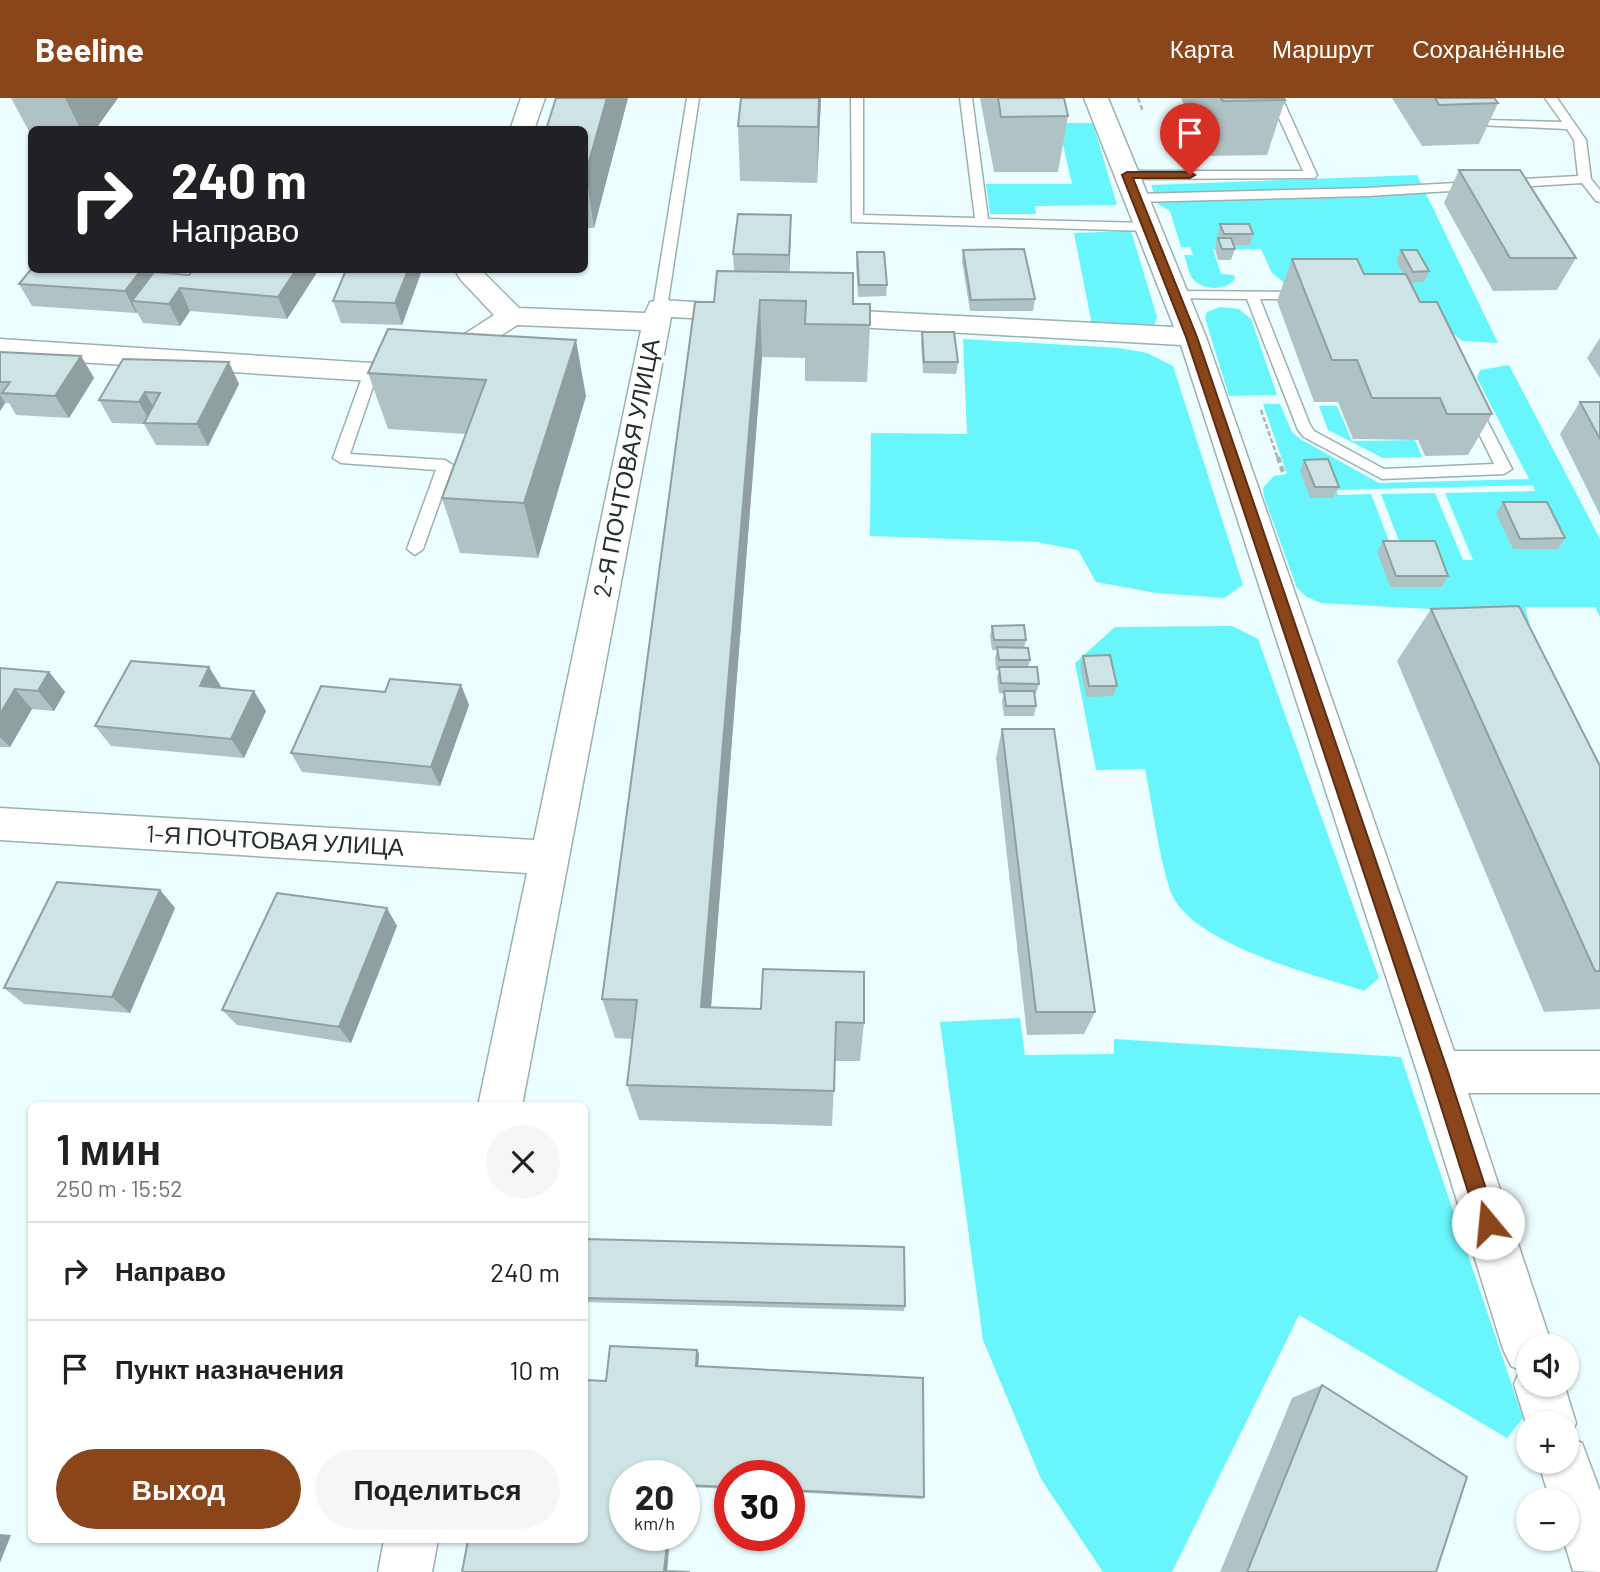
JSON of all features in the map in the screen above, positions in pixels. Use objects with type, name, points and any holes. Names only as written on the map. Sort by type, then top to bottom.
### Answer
[{"type":"street","points":[[523,126],[533,98]]},
{"type":"street","points":[[1096,98],[1192,337],[1439,1072],[1523,1334]]},
{"type":"street","points":[[0,348],[371,372],[455,353],[511,316],[470,273]]},
{"type":"street","points":[[658,315],[783,315],[1192,337]]},
{"type":"street","name":"2-Я ПОЧТОВАЯ УЛИЦА","points":[[500,1102],[658,315],[511,316]]},
{"type":"street","name":"1-Я ПОЧТОВАЯ УЛИЦА","points":[[0,824],[550,858]]},
{"type":"street","points":[[1439,1072],[1600,1072]]},
{"type":"street","points":[[1568,1474],[1600,1571]]},
{"type":"street","points":[[405,1572],[410,1543]]},
{"type":"lane","points":[[658,315],[693,98]]},
{"type":"lane","points":[[857,98],[857,219],[1147,227]]},
{"type":"lane","points":[[966,98],[982,223]]},
{"type":"lane","points":[[1131,186],[1311,175],[1276,98]]},
{"type":"lane","points":[[1466,98],[1481,123],[1571,126]]},
{"type":"lane","points":[[1551,98],[1580,140],[1585,179],[1600,198]]},
{"type":"lane","points":[[1131,186],[1367,192],[1585,179]]},
{"type":"lane","points":[[1175,295],[1318,295]]},
{"type":"lane","points":[[1252,295],[1303,428],[1309,434],[1382,474],[1503,469],[1463,388]]},
{"type":"lane","points":[[371,372],[341,458],[445,465],[415,549]]},
{"type":"shaded area","points":[[1058,123],[1093,123],[1117,205],[1035,206],[1036,214],[990,214],[986,184],[1072,184]]},
{"type":"shaded area","points":[[1417,175],[1498,343],[1462,341],[1447,328],[1286,284],[1272,273],[1261,249],[1213,249],[1221,274],[1234,275],[1235,279],[1226,286],[1214,288],[1202,285],[1192,278],[1184,255],[1193,255],[1190,247],[1181,247],[1170,211],[1158,204],[1151,185]]},
{"type":"shaded area","points":[[1131,231],[1157,317],[1154,325],[1141,328],[1092,325],[1074,233]]},
{"type":"shaded area","points":[[1220,307],[1239,309],[1251,319],[1277,395],[1229,396],[1205,318],[1207,312]]},
{"type":"shaded area","points":[[963,339],[1119,348],[1147,353],[1173,366],[1243,585],[1224,598],[1156,593],[1096,582],[1078,550],[1037,542],[870,536],[871,433],[967,434]]},
{"type":"shaded area","points":[[1509,365],[1600,539],[1600,617],[1595,607],[1525,607],[1531,630],[1435,626],[1430,609],[1321,603],[1307,597],[1297,588],[1264,497],[1263,488],[1274,476],[1287,474],[1263,404],[1280,404],[1292,432],[1300,439],[1379,483],[1529,479],[1477,378],[1480,370]],"holes":[[[1533,485],[1535,491],[1445,493],[1473,560],[1463,560],[1435,493],[1381,494],[1402,549],[1392,549],[1371,494],[1338,495],[1336,490]]]},
{"type":"shaded area","points":[[1319,406],[1337,406],[1352,441],[1415,440],[1422,457],[1383,458],[1328,430]]},
{"type":"shaded area","points":[[1232,626],[1258,639],[1379,978],[1364,991],[1285,966],[1226,941],[1201,926],[1181,909],[1170,890],[1145,769],[1096,770],[1075,663],[1115,627]]},
{"type":"shaded area","points":[[1020,1018],[1025,1055],[1114,1054],[1114,1039],[1401,1057],[1521,1411],[1516,1411],[1516,1427],[1507,1438],[1299,1315],[1172,1572],[1103,1572],[1041,1479],[983,1340],[940,1022]]},
{"type":"building","points":[[556,98],[607,98],[588,165],[588,126],[547,126]]},
{"type":"building","points":[[741,98],[819,98],[818,127],[738,126]]},
{"type":"building","points":[[998,98],[1064,98],[1068,116],[1001,117]]},
{"type":"building","points":[[1221,98],[1284,98],[1285,100],[1223,101]]},
{"type":"building","points":[[1435,98],[1494,98],[1498,103],[1439,105]]},
{"type":"building","points":[[1459,170],[1520,170],[1576,258],[1510,258]]},
{"type":"building","points":[[738,214],[791,215],[789,255],[733,254]]},
{"type":"building","points":[[1220,224],[1249,224],[1253,234],[1224,234]]},
{"type":"building","points":[[1218,238],[1231,238],[1235,249],[1222,249]]},
{"type":"building","points":[[1024,249],[1035,299],[971,300],[963,250]]},
{"type":"building","points":[[1401,250],[1417,250],[1429,271],[1413,272]]},
{"type":"building","points":[[857,252],[884,252],[887,285],[859,285]]},
{"type":"building","points":[[1292,259],[1357,259],[1364,274],[1406,274],[1420,302],[1437,302],[1492,414],[1447,414],[1440,398],[1372,398],[1357,360],[1332,360]]},
{"type":"building","points":[[717,271],[853,273],[853,304],[870,304],[870,325],[805,324],[806,301],[760,300],[701,1007],[761,1009],[763,969],[864,972],[864,1023],[836,1022],[834,1091],[627,1085],[637,1000],[602,999],[695,302],[714,302]]},
{"type":"building","points":[[28,273],[139,273],[125,291],[19,284]]},
{"type":"building","points":[[153,273],[294,273],[278,297],[180,288],[169,304],[132,301]]},
{"type":"building","points":[[345,273],[407,273],[395,303],[333,301]]},
{"type":"building","points":[[388,329],[576,340],[524,503],[442,498],[486,380],[368,373]]},
{"type":"building","points":[[922,332],[954,332],[958,362],[924,362]]},
{"type":"building","points":[[0,352],[81,356],[55,396],[2,393],[10,382],[0,382]]},
{"type":"building","points":[[123,359],[229,362],[197,424],[144,423],[160,393],[145,392],[139,402],[99,400]]},
{"type":"building","points":[[1580,402],[1600,402],[1600,439]]},
{"type":"building","points":[[1328,459],[1339,487],[1315,487],[1304,460]]},
{"type":"building","points":[[1503,502],[1547,502],[1565,538],[1520,539]]},
{"type":"building","points":[[1383,541],[1435,541],[1448,576],[1396,576]]},
{"type":"building","points":[[1519,606],[1600,766],[1600,971],[1595,971],[1431,609]]},
{"type":"building","points":[[1024,625],[1026,640],[994,640],[992,626]]},
{"type":"building","points":[[997,647],[1028,648],[1030,660],[999,660]]},
{"type":"building","points":[[1110,655],[1117,686],[1089,686],[1083,656]]},
{"type":"building","points":[[131,661],[209,667],[200,686],[254,691],[231,739],[95,726]]},
{"type":"building","points":[[999,667],[1037,667],[1039,684],[1001,683]]},
{"type":"building","points":[[0,668],[49,672],[38,691],[15,689],[0,714]]},
{"type":"building","points":[[390,679],[461,685],[431,767],[291,753],[321,686],[385,692]]},
{"type":"building","points":[[1004,691],[1034,691],[1036,706],[1006,706]]},
{"type":"building","points":[[1002,729],[1054,729],[1095,1012],[1036,1012]]},
{"type":"building","points":[[57,882],[160,890],[112,997],[4,988]]},
{"type":"building","points":[[277,893],[387,908],[339,1027],[222,1010]]},
{"type":"building","points":[[588,1239],[904,1247],[905,1306],[588,1298]]},
{"type":"building","points":[[610,1346],[697,1350],[696,1366],[923,1378],[924,1497],[805,1491],[805,1460],[714,1460],[714,1486],[700,1486],[700,1460],[609,1460],[609,1551],[666,1551],[664,1571],[690,1572],[462,1572],[467,1543],[588,1543],[588,1380],[606,1381]]},
{"type":"building","points":[[1322,1385],[1467,1477],[1436,1572],[1247,1572]]},
{"type":"route","points":[[1190,175],[1127,175],[1192,337],[1488,1223]]}]
